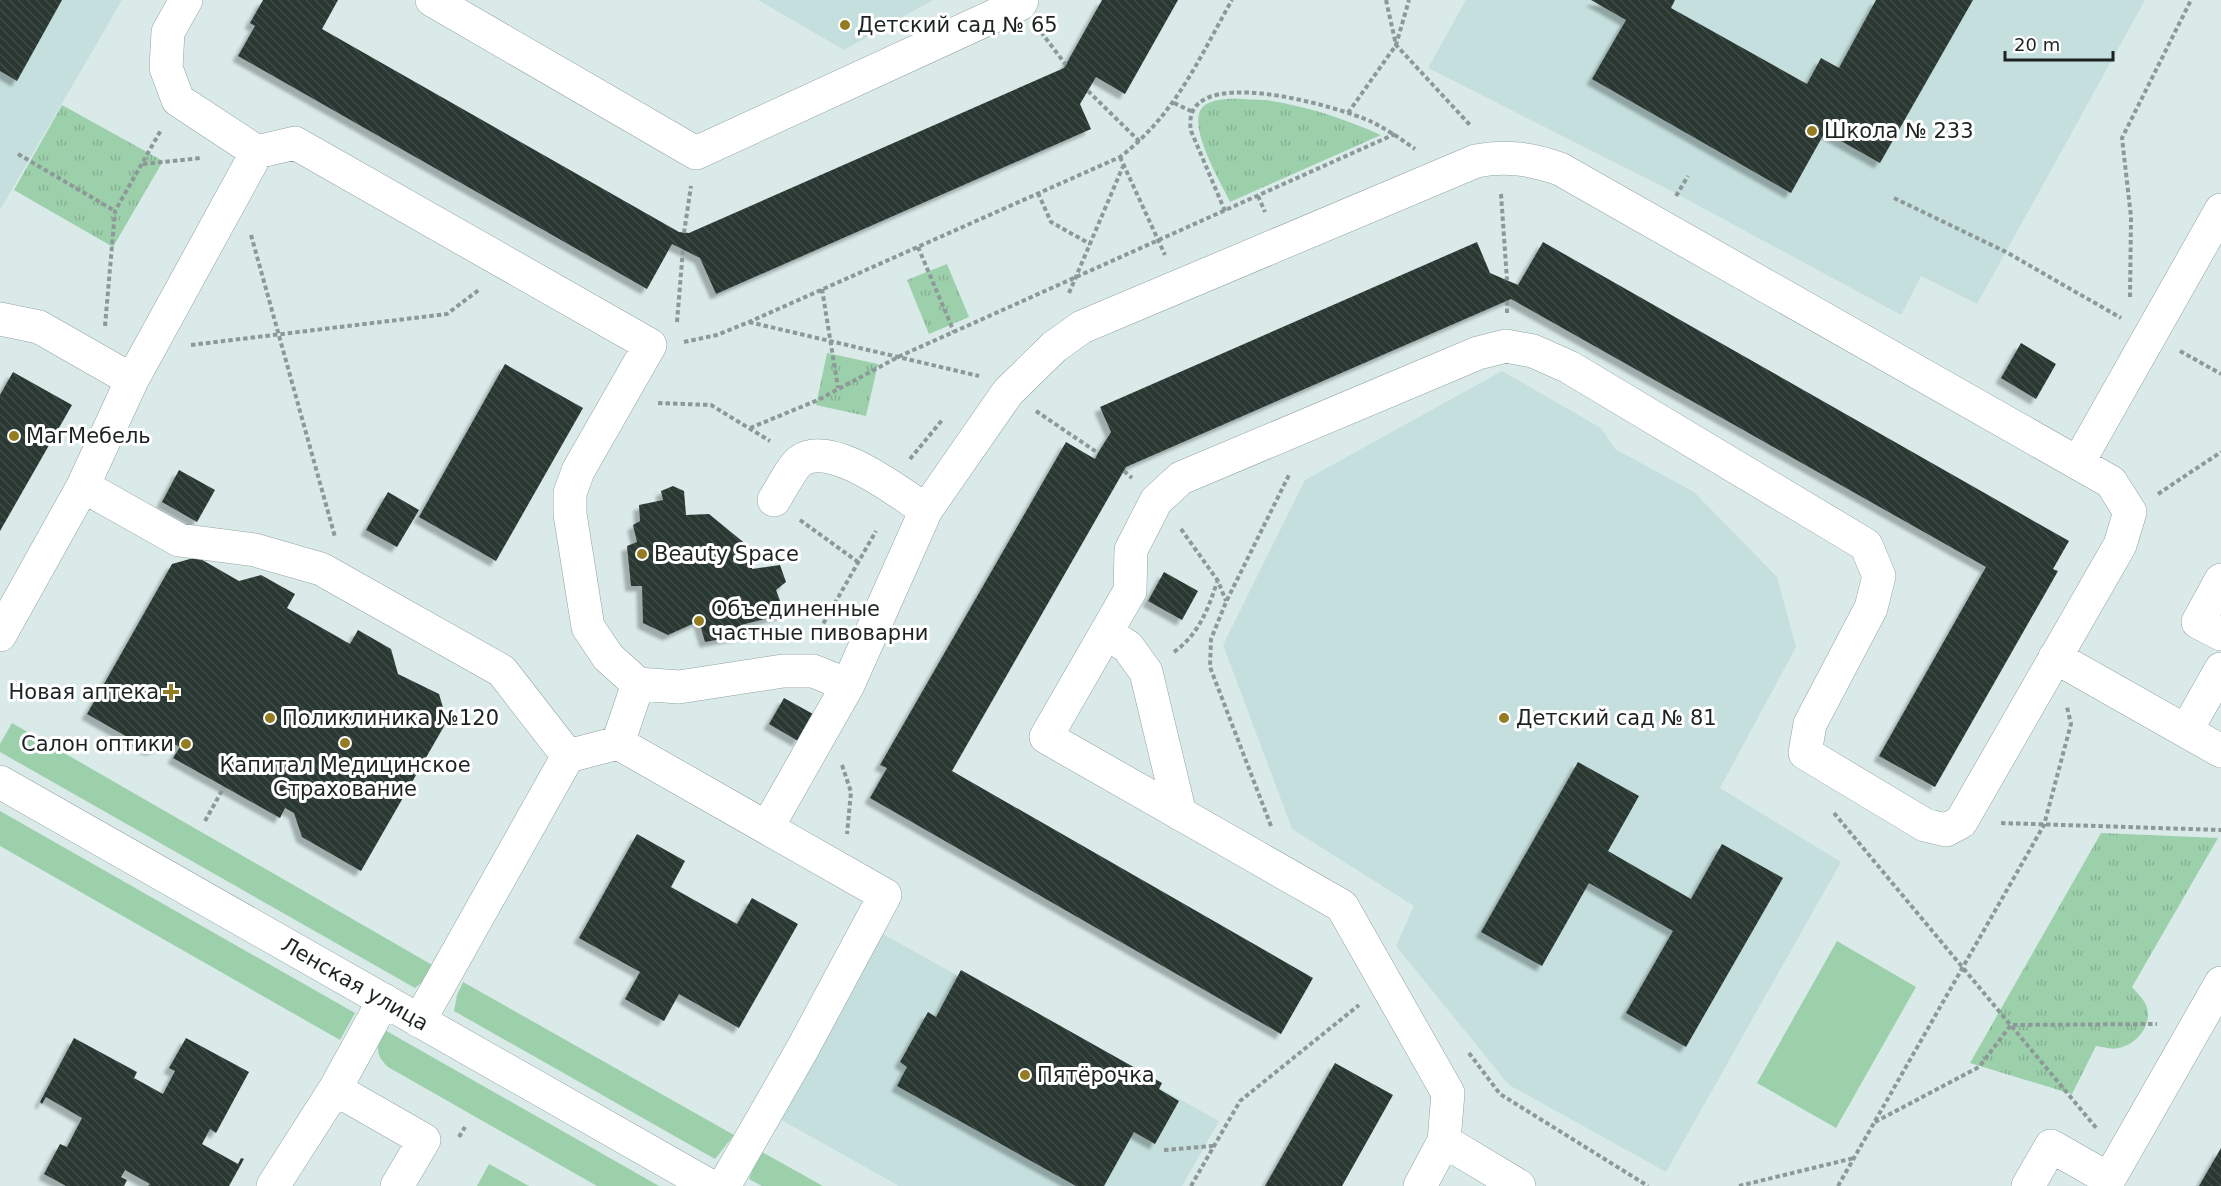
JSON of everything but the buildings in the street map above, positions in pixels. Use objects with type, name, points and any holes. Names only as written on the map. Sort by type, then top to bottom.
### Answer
[{"type":"street","points":[[186,0],[168,32],[166,68],[178,100],[257,152],[295,143],[507,264],[662,344],[625,390],[579,471],[570,493],[570,514],[588,627],[608,657],[638,684],[679,687],[783,671],[813,671],[848,685]]},
{"type":"street","points":[[432,0],[696,153],[1021,2]]},
{"type":"street","points":[[0,635],[83,486],[138,368],[257,152]]},
{"type":"street","points":[[768,826],[848,685],[926,510],[1008,392],[1054,347],[1082,327],[1476,160],[1499,157],[1531,159],[1560,169],[2111,482],[2130,512],[2120,545],[1961,822],[1946,830],[1925,825],[1805,753],[1810,724],[1871,608],[1879,576],[1866,545],[1569,367],[1533,351],[1506,346],[1478,353],[1181,478],[1156,501],[1131,550],[1130,591],[1046,737],[1342,906],[1448,1094],[1444,1142],[1420,1186]]},
{"type":"street","points":[[2078,463],[2141,329],[2221,210]]},
{"type":"street","points":[[0,319],[39,327],[102,363],[138,368]]},
{"type":"street","points":[[774,500],[800,461],[823,455],[850,462],[926,510]]},
{"type":"street","points":[[83,486],[179,540],[255,550],[321,569],[502,671],[568,756]]},
{"type":"street","points":[[2221,580],[2198,622],[2221,634]]},
{"type":"street","points":[[1107,633],[1128,647],[1146,672],[1180,814]]},
{"type":"street","points":[[2055,657],[2221,751]]},
{"type":"street","points":[[2186,731],[2221,669]]},
{"type":"street","points":[[618,743],[638,684]]},
{"type":"street","points":[[420,1021],[568,756],[618,743],[768,826],[885,895],[803,1048],[724,1186]]},
{"type":"street","name":"Ленская улица","points":[[0,782],[710,1186]]},
{"type":"street","points":[[2028,1186],[2051,1146],[2111,1174],[2221,983]]},
{"type":"street","points":[[273,1186],[335,1089],[384,1000]]},
{"type":"street","points":[[335,1089],[424,1140],[397,1186]]},
{"type":"street","points":[[1444,1142],[1519,1186]]},
{"type":"path","points":[[682,249],[662,344],[717,335],[749,322],[1120,157],[1140,142],[1174,103],[1232,0]]},
{"type":"path","points":[[1386,0],[1396,45],[1499,157],[1507,280]]},
{"type":"path","points":[[1348,113],[1396,45],[1409,0]]},
{"type":"path","points":[[2141,329],[2122,138],[2191,0]]},
{"type":"path","points":[[1021,2],[1066,65]]},
{"type":"path","points":[[1088,91],[1140,142]]},
{"type":"path","points":[[1225,211],[1191,131],[1191,111],[1206,98],[1228,94],[1265,94],[1299,99],[1348,113],[1395,134],[1421,154],[1439,176]]},
{"type":"path","points":[[102,363],[115,211],[178,100]]},
{"type":"path","points":[[1174,103],[1191,111]]},
{"type":"path","points":[[750,428],[838,388],[900,356],[1395,134]]},
{"type":"path","points":[[684,233],[696,153]]},
{"type":"path","points":[[18,154],[115,211]]},
{"type":"path","points":[[1120,157],[1180,286]]},
{"type":"path","points":[[1068,296],[1124,164]]},
{"type":"path","points":[[235,192],[252,236],[277,334],[336,542]]},
{"type":"path","points":[[1038,193],[1051,222],[1090,244]]},
{"type":"path","points":[[1894,198],[2006,252],[2221,374]]},
{"type":"path","points":[[918,247],[954,332]]},
{"type":"path","points":[[138,368],[184,346],[447,314],[464,303],[507,264]]},
{"type":"path","points":[[822,289],[838,388]]},
{"type":"path","points":[[749,322],[978,375],[1008,392],[1098,453]]},
{"type":"path","points":[[625,390],[647,402],[711,405],[800,461]]},
{"type":"path","points":[[2130,512],[2221,452]]},
{"type":"path","points":[[1272,827],[1210,666],[1211,639],[1226,602],[1288,474],[1299,468]]},
{"type":"path","points":[[774,500],[858,562]]},
{"type":"path","points":[[1156,501],[1176,522],[1218,581],[1226,602]]},
{"type":"path","points":[[1146,672],[1187,643],[1207,613],[1218,581]]},
{"type":"path","points":[[1838,1186],[2044,825],[2071,724],[2055,657]]},
{"type":"path","points":[[827,721],[851,792],[844,871]]},
{"type":"path","points":[[205,821],[224,787]]},
{"type":"path","points":[[1831,809],[2011,1025],[2111,1174]]},
{"type":"path","points":[[1961,822],[2221,831]]},
{"type":"path","points":[[1191,1186],[1240,1101],[1386,983]]},
{"type":"path","points":[[2011,1025],[2198,1024]]},
{"type":"path","points":[[1874,1122],[1979,1067],[2011,1025]]},
{"type":"path","points":[[1465,1048],[1500,1094],[1648,1186]]},
{"type":"path","points":[[1164,1149],[1214,1146]]},
{"type":"path","points":[[1739,1186],[1854,1158]]},
{"type":"shaded area","points":[[0,0],[122,0],[0,210]]},
{"type":"shaded area","name":"Детский сад № 65","points":[[758,0],[933,0],[844,50]]},
{"type":"shaded area","name":"Школа № 233","points":[[1466,0],[2145,0],[1977,304],[1921,276],[1901,315],[1677,194],[1428,68]]},
{"type":"shaded area","name":"Детский сад № 81","points":[[1502,371],[1601,428],[1615,449],[1694,492],[1777,577],[1796,647],[1720,788],[1841,862],[1666,1172],[1509,1085],[1396,946],[1414,906],[1292,829],[1223,645],[1305,480]]},
{"type":"shaded area","points":[[863,923],[1219,1121],[1182,1186],[899,1186],[760,1108]]},
{"type":"green space","points":[[1218,100],[1265,100],[1324,113],[1381,135],[1230,202],[1206,152],[1198,124],[1199,113],[1205,105]]},
{"type":"green space","points":[[62,105],[163,161],[113,247],[14,190]]},
{"type":"green space","points":[[947,264],[969,317],[929,334],[907,280]]},
{"type":"green space","points":[[827,353],[878,364],[866,416],[816,405]]},
{"type":"green space","points":[[12,723],[434,966],[426,979],[415,988],[0,752],[0,744]]},
{"type":"green space","points":[[0,811],[355,1013],[340,1040],[0,846]]},
{"type":"green space","points":[[2101,833],[2218,838],[2132,987],[2146,1005],[2148,1019],[2146,1026],[2138,1038],[2126,1046],[2110,1049],[2096,1046],[2072,1094],[1970,1063]]},
{"type":"green space","points":[[1837,941],[1916,987],[1836,1128],[1757,1083]]},
{"type":"green space","points":[[463,982],[734,1135],[715,1159],[454,1011],[457,995]]},
{"type":"green space","points":[[383,1029],[659,1186],[597,1186],[388,1067],[380,1058],[378,1050]]},
{"type":"green space","points":[[760,1151],[823,1186],[762,1186],[749,1179]]},
{"type":"green space","points":[[489,1164],[529,1186],[477,1186]]},
{"type":"place","name":"Детский сад № 65","points":[[845,25]]},
{"type":"place","name":"Школа № 233","points":[[1812,131]]},
{"type":"place","name":"МагМебель","points":[[14,436]]},
{"type":"place","name":"Beauty Space","points":[[642,554]]},
{"type":"place","name":"Объединенные частные пивоварни","points":[[699,621]]},
{"type":"place","name":"Новая аптека","points":[[171,692]]},
{"type":"place","name":"Поликлиника №120","points":[[270,718]]},
{"type":"place","name":"Детский сад № 81","points":[[1504,718]]},
{"type":"place","name":"Капитал Медицинское Страхование","points":[[345,743]]},
{"type":"place","name":"Салон оптики","points":[[186,744]]},
{"type":"place","name":"Пятёрочка","points":[[1025,1075]]}]
